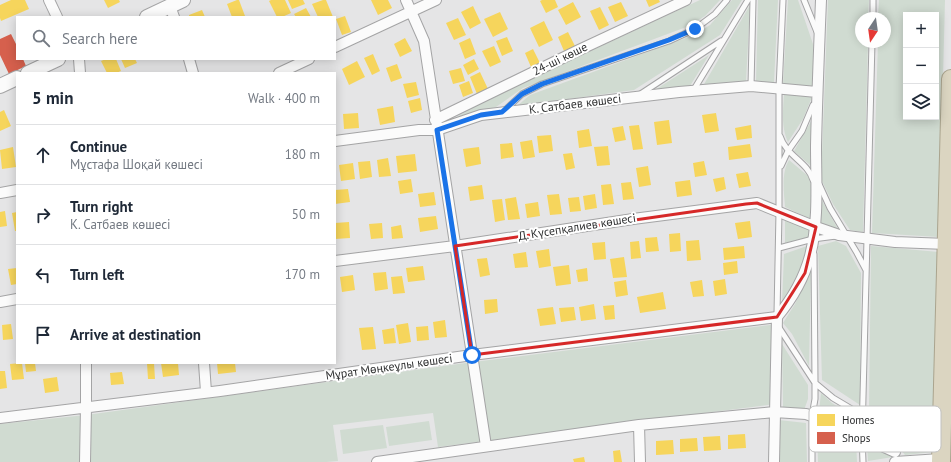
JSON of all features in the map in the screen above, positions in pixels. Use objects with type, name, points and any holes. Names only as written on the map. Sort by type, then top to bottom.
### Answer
[{"type":"highway","points":[[941,460],[948,354],[946,244],[951,79]]},
{"type":"street","points":[[49,0],[57,16]]},
{"type":"street","points":[[406,0],[424,41],[486,446]]},
{"type":"street","points":[[336,47],[436,0]]},
{"type":"street","name":"24-ші көше","points":[[436,125],[580,50],[686,0]]},
{"type":"street","points":[[774,462],[777,321],[805,273],[816,227],[817,92],[821,0]]},
{"type":"street","points":[[150,16],[176,8]]},
{"type":"street","points":[[30,72],[56,60]]},
{"type":"street","points":[[79,60],[80,72]]},
{"type":"street","points":[[189,60],[193,72]]},
{"type":"street","points":[[281,72],[307,60]]},
{"type":"street","points":[[0,86],[16,78]]},
{"type":"street","name":"К. Сатбаев көшесі","points":[[336,141],[419,130],[481,115],[502,112],[693,91],[751,86],[817,92]]},
{"type":"street","points":[[0,193],[16,190]]},
{"type":"street","name":"Д. Күсепқалиев көшесі","points":[[336,261],[455,246],[633,219],[757,203],[816,227],[843,236],[895,242],[946,244]]},
{"type":"street","points":[[0,302],[16,299]]},
{"type":"street","name":"Мұрат Мөңкеұлы көшесі","points":[[0,418],[206,392],[472,355],[777,321]]},
{"type":"street","points":[[85,462],[86,364]]},
{"type":"street","points":[[204,364],[206,392]]},
{"type":"street","points":[[377,462],[639,426],[774,412],[809,415]]},
{"type":"street","points":[[639,426],[640,462]]},
{"type":"street","points":[[888,452],[898,458],[941,460]]},
{"type":"lane","points":[[502,112],[522,94],[542,84],[669,40],[695,29],[715,14],[727,0]]},
{"type":"lane","points":[[693,91],[748,0]]},
{"type":"lane","points":[[751,86],[754,0]]},
{"type":"lane","points":[[783,0],[779,89],[777,321],[815,383],[832,398],[846,406]]},
{"type":"lane","points":[[804,0],[819,37]]},
{"type":"lane","points":[[873,0],[873,12]]},
{"type":"lane","points":[[636,97],[724,39]]},
{"type":"lane","points":[[863,406],[872,48]]},
{"type":"lane","points":[[779,172],[782,161],[802,131],[812,110],[817,92]]},
{"type":"lane","points":[[779,132],[782,142],[788,151],[809,170],[813,177],[816,189]]},
{"type":"lane","points":[[816,172],[820,188],[843,236],[857,253],[866,271]]},
{"type":"lane","points":[[778,248],[813,239],[843,236]]},
{"type":"lane","points":[[813,239],[815,383],[814,406]]},
{"type":"lane","points":[[863,452],[863,462]]},
{"type":"highlighted area","points":[[757,203],[816,227],[805,273],[777,317],[472,355],[455,246]]},
{"type":"shaded area","points":[[700,0],[720,0],[705,16],[689,26],[523,88],[496,107],[449,121],[494,96]]},
{"type":"shaded area","points":[[732,0],[742,0],[720,35],[634,90],[517,106],[530,95],[694,35],[710,25]]},
{"type":"shaded area","points":[[758,0],[778,0],[774,83],[756,81]]},
{"type":"shaded area","points":[[788,0],[798,0],[813,44],[814,86],[783,84]]},
{"type":"shaded area","points":[[828,0],[869,0],[868,12],[855,12],[855,48],[868,48],[863,232],[850,230],[833,204],[821,179]]},
{"type":"shaded area","points":[[879,0],[945,0],[939,237],[872,233],[878,48],[891,48],[891,12],[878,12]]},
{"type":"shaded area","points":[[750,5],[746,82],[703,86]]},
{"type":"shaded area","points":[[709,55],[690,86],[655,90]]},
{"type":"shaded area","points":[[784,94],[812,97],[803,119],[788,142],[783,125]]},
{"type":"shaded area","points":[[813,118],[811,166],[794,151]]},
{"type":"shaded area","points":[[789,160],[808,176],[811,185],[811,219],[785,207],[784,177],[786,165]]},
{"type":"shaded area","points":[[820,197],[839,231],[820,223]]},
{"type":"shaded area","points":[[785,219],[810,229],[809,237],[785,243]]},
{"type":"shaded area","points":[[836,241],[846,246],[861,273],[860,405],[822,380],[818,246]]},
{"type":"shaded area","points":[[807,246],[799,274],[782,304],[784,254]]},
{"type":"shaded area","points":[[871,246],[939,252],[934,406],[869,406]]},
{"type":"shaded area","points":[[811,269],[809,366],[792,334],[783,323],[795,304]]},
{"type":"shaded area","points":[[777,324],[775,404],[438,447],[433,413],[333,425],[338,461],[326,462],[0,462],[0,424],[86,415],[473,362]]},
{"type":"shaded area","points":[[782,344],[808,385],[808,399],[804,410],[783,407]]},
{"type":"shaded area","points":[[821,393],[837,406],[820,406]]},
{"type":"shaded area","points":[[779,420],[806,423],[807,462],[779,462]]},
{"type":"shaded area","points":[[429,421],[432,440],[389,446],[386,427]]},
{"type":"shaded area","points":[[383,425],[387,448],[343,454],[340,430]]},
{"type":"shaded area","points":[[818,452],[857,452],[857,462],[818,462]]},
{"type":"shaded area","points":[[867,452],[882,452],[893,457],[868,461]]},
{"type":"shaded area","points":[[903,452],[933,452],[905,455]]},
{"type":"building: Homes","points":[[11,0],[25,0],[29,9],[1,21],[0,5]]},
{"type":"building: Homes","points":[[104,0],[119,0],[120,2],[108,8]]},
{"type":"building: Homes","points":[[239,0],[245,16],[232,16],[227,4]]},
{"type":"building: Homes","points":[[285,0],[291,13],[284,16],[276,16],[269,1]]},
{"type":"building: Homes","points":[[288,0],[303,0],[305,4],[292,9]]},
{"type":"building: Homes","points":[[326,0],[333,16],[318,16],[312,4]]},
{"type":"building: Homes","points":[[371,0],[388,0],[392,8],[378,15]]},
{"type":"building: Homes","points":[[555,0],[558,7],[546,13],[540,1]]},
{"type":"building: Homes","points":[[646,0],[659,0],[660,2],[649,7]]},
{"type":"building: Homes","points":[[573,2],[581,17],[566,25],[558,10]]},
{"type":"building: Homes","points":[[621,2],[628,16],[615,22],[608,7]]},
{"type":"building: Homes","points":[[473,6],[481,23],[470,29],[461,12]]},
{"type":"building: Homes","points":[[600,7],[609,25],[599,30],[590,11]]},
{"type":"building: Homes","points":[[306,8],[310,16],[295,16],[294,14]]},
{"type":"building: Homes","points":[[202,10],[205,16],[189,16]]},
{"type":"building: Homes","points":[[500,12],[508,29],[493,37],[484,19]]},
{"type":"building: Homes","points":[[345,16],[351,32],[342,35],[336,19]]},
{"type":"building: Homes","points":[[458,18],[466,35],[454,40],[446,23]]},
{"type":"building: Homes","points":[[544,21],[553,40],[539,47],[530,28]]},
{"type":"building: Homes","points":[[568,32],[575,46],[564,51],[558,37]]},
{"type":"building: Homes","points":[[507,37],[513,51],[502,56],[496,41]]},
{"type":"building: Homes","points":[[405,38],[412,51],[400,57],[394,44]]},
{"type":"building: Homes","points":[[470,38],[476,54],[465,59],[459,43]]},
{"type":"building: Homes","points":[[494,46],[501,62],[490,67],[482,51]]},
{"type":"building: Homes","points":[[533,49],[540,63],[531,67],[525,53]]},
{"type":"building: Homes","points":[[373,54],[380,71],[372,75],[364,58]]},
{"type":"building: Homes","points":[[474,59],[479,69],[468,75],[463,65]]},
{"type":"building: Homes","points":[[116,60],[121,71],[106,72],[101,61]]},
{"type":"building: Homes","points":[[121,60],[136,60],[137,63],[125,68]]},
{"type":"building: Homes","points":[[357,61],[365,77],[349,85],[342,69]]},
{"type":"building: Homes","points":[[397,64],[402,78],[391,82],[386,68]]},
{"type":"building: Homes","points":[[461,68],[465,81],[453,84],[449,71]]},
{"type":"building: Homes","points":[[480,72],[488,89],[477,94],[470,77]]},
{"type":"building: Homes","points":[[469,81],[473,93],[463,97],[459,85]]},
{"type":"building: Homes","points":[[416,82],[419,95],[407,98],[403,84]]},
{"type":"building: Homes","points":[[420,98],[422,110],[411,113],[408,101]]},
{"type":"building: Homes","points":[[393,106],[395,122],[380,125],[377,109]]},
{"type":"building: Homes","points":[[4,110],[11,126],[0,131],[0,112]]},
{"type":"building: Homes","points":[[358,113],[359,128],[344,129],[343,114]]},
{"type":"building: Homes","points":[[716,113],[719,131],[705,133],[702,115]]},
{"type":"building: Homes","points":[[669,120],[672,143],[657,145],[654,122]]},
{"type":"building: Homes","points":[[639,125],[643,149],[633,150],[629,126]]},
{"type":"building: Homes","points":[[751,125],[752,138],[737,140],[735,128]]},
{"type":"building: Homes","points":[[623,126],[626,140],[615,142],[612,128]]},
{"type":"building: Homes","points":[[589,129],[592,146],[579,148],[577,131]]},
{"type":"building: Homes","points":[[551,135],[553,151],[539,153],[537,136]]},
{"type":"building: Homes","points":[[532,140],[535,157],[523,159],[520,142]]},
{"type":"building: Homes","points":[[512,143],[514,157],[501,159],[500,144]]},
{"type":"building: Homes","points":[[750,144],[752,157],[729,160],[728,147]]},
{"type":"building: Homes","points":[[608,146],[610,165],[597,166],[594,147]]},
{"type":"building: Homes","points":[[13,147],[16,167],[2,169],[0,150]]},
{"type":"building: Homes","points":[[479,147],[481,164],[466,167],[463,149]]},
{"type":"building: Homes","points":[[572,153],[575,168],[566,170],[563,154]]},
{"type":"building: Homes","points":[[415,154],[417,171],[398,173],[396,156]]},
{"type":"building: Homes","points":[[388,158],[391,176],[379,177],[377,160]]},
{"type":"building: Homes","points":[[370,161],[372,177],[360,179],[358,162]]},
{"type":"building: Homes","points":[[704,161],[707,175],[695,177],[693,163]]},
{"type":"building: Homes","points":[[353,163],[355,179],[341,181],[339,165]]},
{"type":"building: Homes","points":[[648,166],[651,185],[639,187],[636,168]]},
{"type":"building: Homes","points":[[748,172],[751,186],[739,188],[736,174]]},
{"type":"building: Homes","points":[[724,177],[726,189],[716,192],[713,179]]},
{"type":"building: Homes","points":[[411,179],[413,192],[400,194],[398,181]]},
{"type":"building: Homes","points":[[690,180],[692,195],[677,197],[675,182]]},
{"type":"building: Homes","points":[[631,182],[634,199],[623,200],[621,183]]},
{"type":"building: Homes","points":[[611,184],[614,204],[603,205],[601,185]]},
{"type":"building: Homes","points":[[482,185],[484,199],[470,201],[468,187]]},
{"type":"building: Homes","points":[[348,189],[350,202],[336,204],[336,190]]},
{"type":"building: Homes","points":[[434,192],[436,205],[420,207],[418,194]]},
{"type":"building: Homes","points":[[559,194],[562,214],[550,215],[547,195]]},
{"type":"building: Homes","points":[[595,194],[597,208],[585,210],[583,196]]},
{"type":"building: Homes","points":[[516,197],[520,219],[508,220],[505,199]]},
{"type":"building: Homes","points":[[579,197],[581,211],[570,212],[568,198]]},
{"type":"building: Homes","points":[[502,199],[505,220],[495,222],[492,200]]},
{"type":"building: Homes","points":[[538,202],[540,216],[527,218],[525,204]]},
{"type":"building: Homes","points":[[5,211],[7,226],[0,227],[0,212]]},
{"type":"building: Homes","points":[[16,212],[16,231],[15,231],[12,213]]},
{"type":"building: Homes","points":[[436,216],[438,229],[420,232],[418,218]]},
{"type":"building: Homes","points":[[750,221],[752,237],[738,239],[735,223]]},
{"type":"building: Homes","points":[[349,222],[350,238],[336,239],[336,223]]},
{"type":"building: Homes","points":[[382,223],[383,238],[371,239],[369,224]]},
{"type":"building: Homes","points":[[401,225],[403,238],[392,239],[391,227]]},
{"type":"building: Homes","points":[[680,233],[681,251],[670,252],[669,234]]},
{"type":"building: Homes","points":[[657,237],[659,251],[646,252],[645,238]]},
{"type":"building: Homes","points":[[699,240],[701,260],[687,261],[686,241]]},
{"type":"building: Homes","points":[[639,241],[641,258],[631,259],[630,242]]},
{"type":"building: Homes","points":[[605,242],[606,259],[594,260],[592,243]]},
{"type":"building: Homes","points":[[744,246],[745,258],[724,260],[723,248]]},
{"type":"building: Homes","points":[[549,249],[551,266],[539,268],[536,251]]},
{"type":"building: Homes","points":[[526,252],[528,267],[515,268],[513,254]]},
{"type":"building: Homes","points":[[624,257],[627,277],[613,278],[610,259]]},
{"type":"building: Homes","points":[[487,258],[490,275],[480,277],[477,259]]},
{"type":"building: Homes","points":[[737,261],[738,273],[724,275],[723,263]]},
{"type":"building: Homes","points":[[569,265],[571,284],[556,286],[553,267]]},
{"type":"building: Homes","points":[[423,266],[425,280],[408,282],[406,268]]},
{"type":"building: Homes","points":[[16,268],[16,284],[11,285],[8,269]]},
{"type":"building: Homes","points":[[587,268],[588,281],[578,282],[576,270]]},
{"type":"building: Homes","points":[[386,272],[388,289],[375,291],[373,273]]},
{"type":"building: Homes","points":[[353,275],[355,290],[342,292],[340,277]]},
{"type":"building: Homes","points":[[402,276],[405,293],[393,294],[391,277]]},
{"type":"building: Homes","points":[[725,279],[727,294],[715,296],[713,281]]},
{"type":"building: Homes","points":[[626,280],[628,295],[616,297],[614,282]]},
{"type":"building: Homes","points":[[702,280],[704,296],[693,297],[690,282]]},
{"type":"building: Homes","points":[[663,292],[666,309],[640,313],[637,297]]},
{"type":"building: Homes","points":[[497,299],[498,312],[485,314],[484,300]]},
{"type":"building: Homes","points":[[594,304],[596,319],[581,321],[579,307]]},
{"type":"building: Homes","points":[[614,305],[615,319],[605,320],[603,306]]},
{"type":"building: Homes","points":[[553,307],[556,324],[540,326],[537,309]]},
{"type":"building: Homes","points":[[574,307],[576,320],[561,322],[559,308]]},
{"type":"building: Homes","points":[[445,320],[447,337],[435,338],[433,322]]},
{"type":"building: Homes","points":[[408,323],[411,342],[399,344],[396,325]]},
{"type":"building: Homes","points":[[11,324],[13,339],[3,340],[2,325]]},
{"type":"building: Homes","points":[[428,326],[429,340],[417,341],[416,327]]},
{"type":"building: Homes","points":[[373,327],[376,349],[362,350],[359,328]]},
{"type":"building: Homes","points":[[394,328],[396,343],[384,344],[382,330]]},
{"type":"building: Homes","points":[[10,364],[22,364],[24,379],[12,380]]},
{"type":"building: Homes","points":[[25,364],[35,364],[36,371],[26,372]]},
{"type":"building: Homes","points":[[147,364],[154,364],[155,379],[148,379]]},
{"type":"building: Homes","points":[[161,364],[178,364],[179,375],[163,377]]},
{"type":"building: Homes","points":[[217,364],[235,364],[236,372],[218,374]]},
{"type":"building: Homes","points":[[0,371],[5,371],[7,388],[0,389]]},
{"type":"building: Homes","points":[[122,372],[124,384],[111,385],[110,373]]},
{"type":"building: Homes","points":[[57,377],[59,391],[45,393],[43,379]]},
{"type":"building: Homes","points":[[745,434],[746,448],[728,449],[728,435]]},
{"type":"building: Homes","points":[[720,436],[721,450],[704,451],[703,437]]},
{"type":"building: Homes","points":[[697,438],[698,451],[680,452],[680,439]]},
{"type":"building: Homes","points":[[673,440],[674,454],[656,455],[656,441]]},
{"type":"building: Homes","points":[[620,450],[622,462],[614,462],[613,451]]},
{"type":"building: Homes","points":[[584,457],[585,462],[574,462],[573,459]]},
{"type":"building: Shops","points":[[11,34],[16,44],[16,60],[23,60],[26,66],[9,74],[0,55],[0,39]]},
{"type":"route","points":[[472,355],[437,130],[481,115],[502,112],[522,94],[542,84],[669,40],[695,29]]}]
